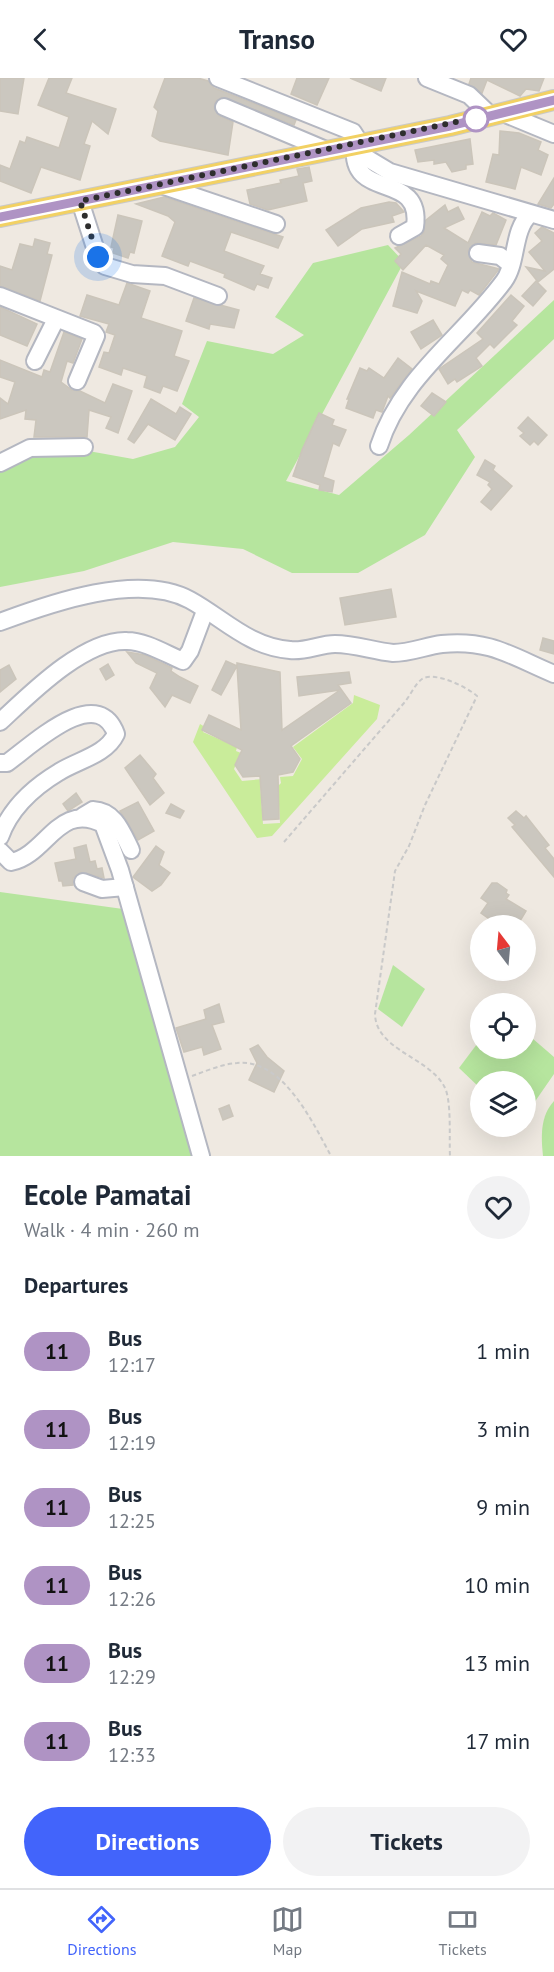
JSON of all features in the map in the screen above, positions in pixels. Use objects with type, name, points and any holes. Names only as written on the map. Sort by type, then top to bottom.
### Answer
[{"type":"main road","points":[[0,216],[326,150],[357,146],[554,100]]},
{"type":"street","points":[[218,78],[353,132],[357,146],[375,166],[554,220]]},
{"type":"street","points":[[427,78],[469,95],[496,114],[554,134]]},
{"type":"street","points":[[224,107],[326,150]]},
{"type":"street","points":[[357,146],[354,159],[360,172],[413,201],[417,212],[415,227],[399,236]]},
{"type":"street","points":[[157,184],[276,224]]},
{"type":"street","points":[[80,201],[98,257],[105,266],[132,274],[165,276],[218,296]]},
{"type":"street","points":[[379,446],[384,430],[413,381],[489,302],[506,278],[521,222],[530,214]]},
{"type":"street","points":[[478,253],[500,256],[510,264]]},
{"type":"street","points":[[0,296],[37,309],[56,319],[92,332],[96,336],[77,381]]},
{"type":"street","points":[[34,361],[56,319]]},
{"type":"street","points":[[0,463],[30,448],[84,447]]},
{"type":"street","points":[[0,622],[72,597],[118,591],[168,592],[191,601],[234,631],[263,645],[292,651],[331,644],[350,644],[394,653],[443,644],[502,649],[554,674]]},
{"type":"street","points":[[0,722],[49,679],[80,656],[104,645],[125,640],[183,661],[190,651],[205,610]]},
{"type":"street","points":[[0,763],[7,763],[56,726],[76,716],[106,717],[112,723],[116,734],[113,741],[101,751],[59,772],[36,788],[16,809],[0,837]]},
{"type":"street","points":[[0,851],[11,862],[23,860],[56,829],[93,810],[107,813],[112,817],[131,850]]},
{"type":"street","points":[[78,818],[91,818],[103,824],[110,838],[201,1156]]},
{"type":"street","points":[[83,882],[102,889],[125,887]]},
{"type":"path","points":[[284,842],[404,703],[420,681],[430,677],[454,682],[468,688],[477,696],[425,805],[409,846],[395,871],[375,1014],[380,1035],[405,1052],[444,1085],[448,1099],[450,1156]]},
{"type":"path","points":[[180,1081],[237,1062],[259,1067],[285,1083],[315,1125],[331,1156]]},
{"type":"green space","points":[[388,245],[404,262],[286,481],[339,495],[409,435],[554,300],[554,339],[457,430],[475,457],[425,535],[358,573],[292,573],[243,549],[173,542],[84,571],[0,587],[0,457],[55,445],[133,459],[175,447],[199,417],[182,404],[207,341],[273,354],[304,335],[275,317],[313,263]]},
{"type":"green space","points":[[354,695],[380,705],[377,719],[272,836],[257,838],[193,742],[200,724],[205,727],[203,732],[237,747],[236,751],[241,753],[234,769],[242,781],[263,779],[264,782],[260,783],[263,824],[280,823],[278,786],[281,783],[280,777],[293,776],[302,759],[293,747],[353,703]]},
{"type":"green space","points":[[0,892],[123,909],[192,1156],[0,1156]]},
{"type":"green space","points":[[393,965],[425,989],[402,1027],[378,1009]]},
{"type":"green space","points":[[536,1041],[554,1057],[554,1074],[536,1100],[536,1071],[470,1071],[470,1078],[459,1068],[470,1053],[470,1059],[536,1059]]},
{"type":"green space","points":[[554,1101],[554,1156],[543,1156],[544,1120]]},
{"type":"building","points":[[0,78],[24,78],[18,114],[0,111]]},
{"type":"building","points":[[49,78],[72,78],[66,93],[116,109],[108,134],[92,121],[84,144],[90,146],[80,180],[41,167],[31,193],[0,181],[0,165],[10,169],[20,141],[25,143],[27,137],[59,148],[69,117],[38,105]]},
{"type":"building","points":[[165,78],[198,78],[208,81],[214,88],[296,120],[294,125],[222,97],[215,102],[214,108],[219,116],[233,122],[228,155],[160,141],[152,136],[158,111],[154,107]]},
{"type":"building","points":[[297,78],[329,78],[317,105],[291,94]]},
{"type":"building","points":[[350,78],[386,78],[381,91]]},
{"type":"building","points":[[471,78],[544,78],[539,91],[526,89],[520,96],[487,80],[482,93],[469,84]]},
{"type":"building","points":[[500,131],[519,133],[541,142],[538,150],[548,155],[541,175],[521,167],[515,189],[486,182],[493,154],[499,155]]},
{"type":"building","points":[[470,139],[473,164],[466,165],[466,169],[452,172],[446,162],[434,164],[434,160],[418,162],[415,150]]},
{"type":"building","points":[[309,167],[312,181],[303,183],[307,201],[268,210],[250,204],[247,190],[281,183],[280,180],[299,176],[297,169]]},
{"type":"building","points":[[554,178],[554,204],[551,208],[538,204]]},
{"type":"building","points":[[164,197],[283,237],[278,248],[231,232],[224,251],[264,266],[260,274],[272,278],[268,288],[257,284],[254,290],[224,277],[225,274],[190,261],[188,266],[162,256],[175,222],[168,216],[136,204]]},
{"type":"building","points":[[389,202],[396,203],[404,212],[392,216],[394,222],[362,229],[338,246],[326,230],[361,208]]},
{"type":"building","points":[[445,205],[448,212],[458,207],[464,219],[444,228],[468,243],[482,212],[490,216],[493,213],[506,220],[496,245],[475,243],[468,251],[472,262],[499,269],[479,295],[470,290],[468,293],[462,290],[455,306],[416,291],[422,301],[417,313],[393,306],[402,272],[430,284],[431,281],[439,284],[448,265],[441,259],[444,255],[426,245],[403,270],[395,261],[401,254],[395,248],[421,236],[424,232],[425,221]]},
{"type":"building","points":[[118,215],[142,221],[134,253],[130,252],[128,258],[113,253],[114,248],[111,247]]},
{"type":"building","points":[[542,227],[554,233],[554,269],[538,282],[526,267],[545,271],[529,252],[542,241],[535,233]]},
{"type":"building","points":[[35,239],[50,243],[47,254],[52,255],[40,301],[0,286],[0,266],[12,270],[20,244],[33,247]]},
{"type":"building","points":[[536,281],[546,291],[533,306],[522,296]]},
{"type":"building","points":[[127,283],[150,291],[141,318],[182,331],[174,356],[189,361],[177,391],[163,386],[160,393],[144,387],[147,376],[123,368],[121,375],[99,367],[104,352],[109,353],[115,335],[106,332],[109,324],[80,316],[87,295],[119,305]]},
{"type":"building","points":[[511,295],[524,306],[512,321],[517,325],[494,348],[490,344],[476,358],[482,366],[457,382],[455,379],[448,384],[439,369],[483,339],[477,333]]},
{"type":"building","points":[[194,298],[239,310],[234,328],[210,324],[209,329],[186,321]]},
{"type":"building","points":[[0,307],[37,324],[27,346],[0,335]]},
{"type":"building","points":[[433,320],[442,335],[421,349],[411,332]]},
{"type":"building","points":[[64,332],[82,339],[73,363],[67,361],[61,382],[72,390],[80,391],[105,403],[113,384],[132,391],[118,433],[106,428],[111,417],[89,410],[87,437],[34,437],[36,420],[25,419],[26,410],[0,419],[0,398],[8,404],[15,382],[0,377],[0,360],[42,377],[44,370],[50,372]]},
{"type":"building","points":[[398,358],[412,369],[390,398],[388,396],[382,412],[376,410],[373,418],[346,408],[349,399],[347,399],[360,368],[367,371],[369,368],[384,378]]},
{"type":"building","points":[[432,393],[446,402],[434,416],[421,406]]},
{"type":"building","points":[[151,399],[176,414],[180,407],[191,414],[175,440],[148,424],[134,443],[128,439]]},
{"type":"building","points":[[319,413],[334,420],[332,425],[346,430],[339,446],[333,443],[323,477],[334,481],[332,492],[319,490],[320,485],[293,476]]},
{"type":"building","points":[[528,417],[547,435],[538,445],[534,441],[530,445],[520,436],[524,433],[518,428]]},
{"type":"building","points":[[485,460],[495,466],[493,470],[512,486],[491,510],[481,502],[492,489],[488,485],[490,482],[477,475]]},
{"type":"building","points":[[391,589],[396,617],[345,625],[340,598]]},
{"type":"building","points":[[543,638],[554,641],[554,654],[540,650]]},
{"type":"building","points":[[127,652],[145,655],[172,668],[171,671],[198,686],[190,703],[172,695],[165,707],[150,688],[157,673],[136,663]]},
{"type":"building","points":[[226,661],[237,666],[221,695],[212,690]]},
{"type":"building","points":[[237,663],[280,672],[282,730],[340,690],[299,696],[297,677],[349,672],[351,683],[338,685],[351,703],[291,746],[300,759],[293,772],[278,775],[279,819],[263,820],[260,776],[243,777],[235,765],[242,750],[202,730],[209,715],[241,730]]},
{"type":"building","points":[[108,664],[114,675],[106,680],[100,669]]},
{"type":"building","points":[[9,665],[16,679],[0,692],[0,670]]},
{"type":"building","points":[[140,755],[156,774],[153,778],[164,793],[150,805],[125,768]]},
{"type":"building","points":[[76,793],[82,802],[68,811],[63,804]]},
{"type":"building","points":[[138,802],[154,831],[138,840],[120,811]]},
{"type":"building","points":[[171,804],[184,811],[180,818],[166,813]]},
{"type":"building","points":[[516,811],[524,818],[526,816],[549,845],[545,848],[554,859],[554,877],[512,827],[515,825],[508,818]]},
{"type":"building","points":[[86,845],[90,862],[95,861],[97,869],[102,868],[104,878],[81,872],[73,878],[73,885],[63,886],[62,881],[59,881],[55,863],[76,859],[74,848]]},
{"type":"building","points":[[156,846],[164,852],[159,865],[170,873],[161,885],[152,891],[133,877]]},
{"type":"building","points":[[492,883],[497,883],[507,890],[506,893],[509,895],[506,899],[526,911],[524,915],[484,915],[481,913],[488,903],[481,898]]},
{"type":"building","points":[[219,1004],[224,1022],[212,1025],[221,1049],[204,1055],[202,1047],[184,1052],[176,1028],[206,1019],[204,1010]]},
{"type":"building","points":[[258,1045],[267,1057],[284,1071],[274,1092],[249,1080],[257,1063],[250,1049]]},
{"type":"building","points":[[229,1105],[233,1116],[223,1120],[219,1109]]},
{"type":"bus line","name":"11","points":[[0,217],[350,144],[450,126],[554,100]]},
{"type":"route","points":[[98,257],[80,201],[350,144],[450,126],[480,117],[476,119]]}]
